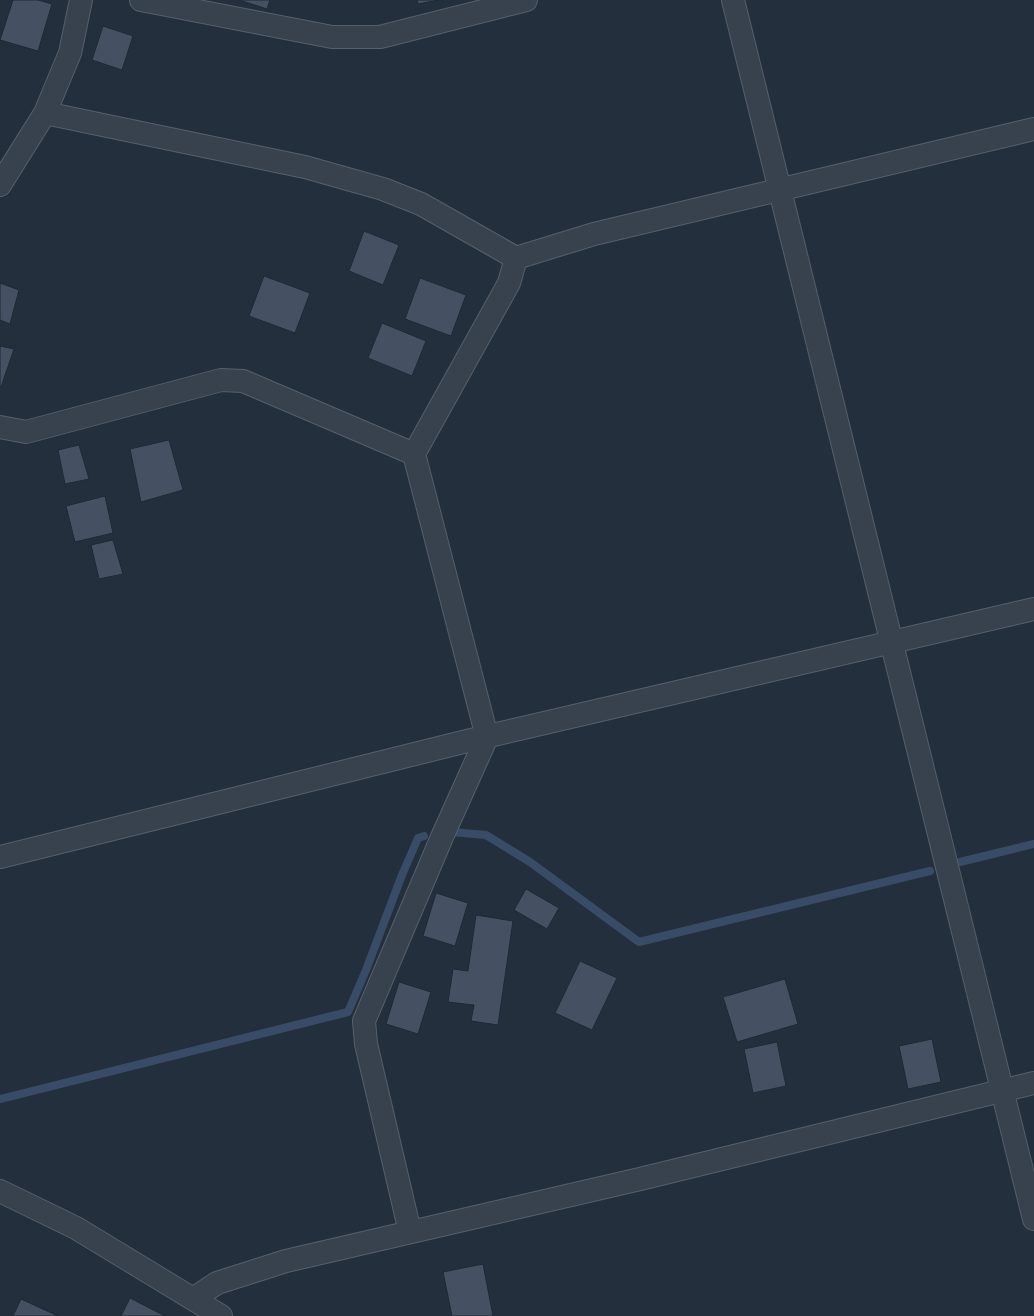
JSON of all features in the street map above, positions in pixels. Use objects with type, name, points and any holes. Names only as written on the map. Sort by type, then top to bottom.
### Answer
[{"type":"street","points":[[0,185],[45,113],[70,53],[81,0]]},
{"type":"street","points":[[141,0],[332,37],[380,37],[526,0]]},
{"type":"street","points":[[733,0],[1034,1219]]},
{"type":"street","points":[[45,113],[305,167],[383,189],[420,204],[516,258],[594,234],[1034,129]]},
{"type":"street","points":[[410,1232],[366,1044],[364,1021],[442,837],[487,737],[414,454],[509,283],[516,258]]},
{"type":"street","points":[[0,427],[26,432],[221,380],[243,381],[414,454]]},
{"type":"street","points":[[0,857],[487,737],[1034,609]]},
{"type":"street","points":[[193,1299],[217,1283],[286,1261],[648,1177],[1034,1083]]},
{"type":"street","points":[[0,1191],[76,1228],[221,1316]]},
{"type":"building","points":[[13,0],[38,0],[52,4],[38,51],[0,40]]},
{"type":"building","points":[[239,0],[270,0],[267,9]]},
{"type":"building","points":[[417,0],[439,0],[418,4]]},
{"type":"building","points":[[103,26],[133,36],[122,70],[92,60]]},
{"type":"building","points":[[364,231],[399,245],[383,285],[349,271]]},
{"type":"building","points":[[264,276],[310,293],[295,333],[249,316]]},
{"type":"building","points":[[420,278],[466,295],[451,336],[405,319]]},
{"type":"building","points":[[0,283],[19,290],[10,324],[0,320]]},
{"type":"building","points":[[382,323],[426,341],[412,376],[368,358]]},
{"type":"building","points":[[0,346],[14,349],[1,387],[0,386]]},
{"type":"building","points":[[169,440],[183,490],[141,502],[130,449]]},
{"type":"building","points":[[79,445],[89,479],[65,484],[58,450]]},
{"type":"building","points":[[105,496],[113,533],[75,542],[66,506]]},
{"type":"building","points":[[113,540],[123,574],[99,579],[91,545]]},
{"type":"building","points":[[526,889],[559,908],[547,929],[514,910]]},
{"type":"building","points":[[436,893],[468,903],[455,946],[423,936]]},
{"type":"building","points":[[476,915],[513,921],[498,1025],[471,1021],[474,1005],[448,1002],[453,969],[468,971]]},
{"type":"building","points":[[580,961],[617,978],[592,1030],[555,1013]]},
{"type":"building","points":[[785,979],[798,1024],[737,1042],[723,997]]},
{"type":"building","points":[[399,982],[431,992],[418,1034],[386,1024]]},
{"type":"building","points":[[932,1039],[941,1082],[908,1089],[899,1046]]},
{"type":"building","points":[[777,1042],[786,1086],[753,1093],[744,1049]]},
{"type":"building","points":[[483,1264],[493,1316],[452,1316],[443,1272]]},
{"type":"building","points":[[130,1298],[165,1316],[121,1316]]},
{"type":"building","points":[[21,1299],[58,1316],[13,1316]]},
{"type":"waterway","points":[[451,832],[486,835],[530,862],[639,942],[930,871]]},
{"type":"waterway","points":[[0,1099],[348,1012],[366,970],[402,875],[418,838],[424,836]]},
{"type":"waterway","points":[[960,862],[1034,844]]}]
